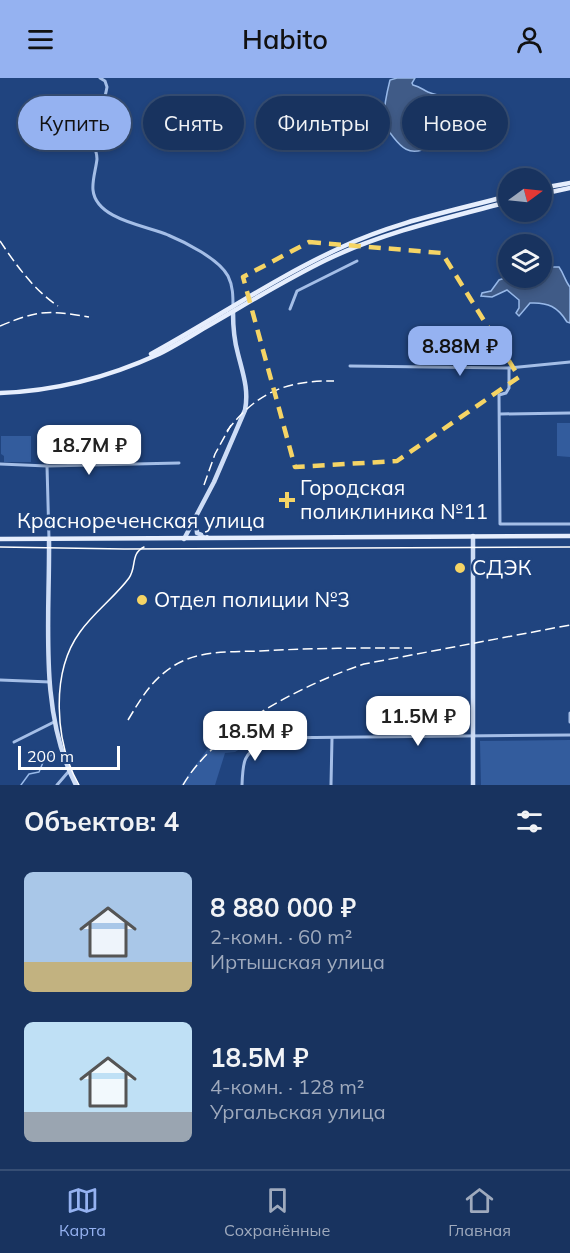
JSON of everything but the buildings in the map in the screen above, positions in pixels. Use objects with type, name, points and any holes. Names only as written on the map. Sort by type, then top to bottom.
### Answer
[{"type":"main road","points":[[552,186],[570,183]]},
{"type":"main road","points":[[552,192],[570,189]]},
{"type":"main road","points":[[0,393],[80,382],[142,361],[161,352],[310,262],[359,240],[417,219],[498,199]]},
{"type":"main road","points":[[233,309],[361,245],[414,226],[498,205]]},
{"type":"main road","name":"Краснореченская улица","points":[[0,539],[570,536]]},
{"type":"street","points":[[100,78],[105,81],[107,87],[94,142],[97,155],[93,192],[98,202],[108,212],[127,222],[167,234],[199,251],[221,267],[228,275],[232,288],[233,332],[246,383],[247,400],[243,418],[184,539]]},
{"type":"street","points":[[290,309],[297,291],[357,261]]},
{"type":"street","points":[[350,366],[509,368],[570,362]]},
{"type":"street","points":[[509,368],[509,388],[506,393],[500,395],[500,524],[570,524]]},
{"type":"street","points":[[500,414],[570,413]]},
{"type":"street","points":[[0,464],[47,466],[179,463]]},
{"type":"street","points":[[47,466],[50,682],[54,722],[69,771],[76,785]]},
{"type":"street","points":[[196,517],[197,533],[214,539]]},
{"type":"street","points":[[473,536],[473,785]]},
{"type":"street","points":[[0,680],[50,682]]},
{"type":"street","points":[[570,713],[570,722]]},
{"type":"street","points":[[14,742],[54,722]]},
{"type":"street","points":[[242,785],[243,761],[248,753],[266,738],[570,735]]},
{"type":"street","points":[[331,785],[332,738]]},
{"type":"street","points":[[57,785],[69,771]]},
{"type":"highlighted area","points":[[309,242],[442,253],[519,377],[397,461],[295,467],[243,277]]},
{"type":"shaded area","points":[[415,78],[413,85],[441,96],[402,96],[402,146],[390,133],[390,96],[387,96],[390,80]]},
{"type":"shaded area","points":[[552,267],[559,267],[570,287],[570,323],[552,306],[542,303],[530,303],[519,316],[516,313],[519,300],[507,290],[492,297],[481,296],[482,293],[491,291],[498,281],[498,288],[552,288]]},
{"type":"shaded area","points":[[557,423],[570,423],[570,457],[557,456]]},
{"type":"shaded area","points":[[1,436],[31,436],[31,462],[4,462],[4,456],[1,454]]},
{"type":"shaded area","points":[[230,736],[257,738],[235,752],[225,753],[215,785],[181,785],[209,747]]},
{"type":"shaded area","points":[[570,740],[570,785],[481,785],[480,741]]},
{"type":"waterway","points":[[21,785],[29,774],[39,772],[44,760],[53,754]]},
{"type":"tram line","points":[[0,547],[124,549],[570,547]]},
{"type":"tram line","points":[[79,785],[71,768],[61,729],[60,687],[64,667],[70,649],[80,632],[129,578],[135,557],[144,547]]},
{"type":"railway","points":[[0,241],[33,285],[58,306]]},
{"type":"railway","points":[[0,326],[43,313],[89,317]]},
{"type":"railway","points":[[227,431],[249,407],[273,391],[301,383],[334,381]]},
{"type":"railway","points":[[204,485],[215,454],[231,425]]},
{"type":"railway","points":[[183,785],[216,745],[239,727],[263,711],[315,683],[364,664],[570,625]]},
{"type":"railway","points":[[128,720],[143,696],[160,676],[185,660],[205,654],[412,648]]},
{"type":"place","name":"Городская поликлиника №11","points":[[287,500]]},
{"type":"place","name":"СДЭК","points":[[460,568]]},
{"type":"place","name":"Отдел полиции №3","points":[[142,600]]}]
